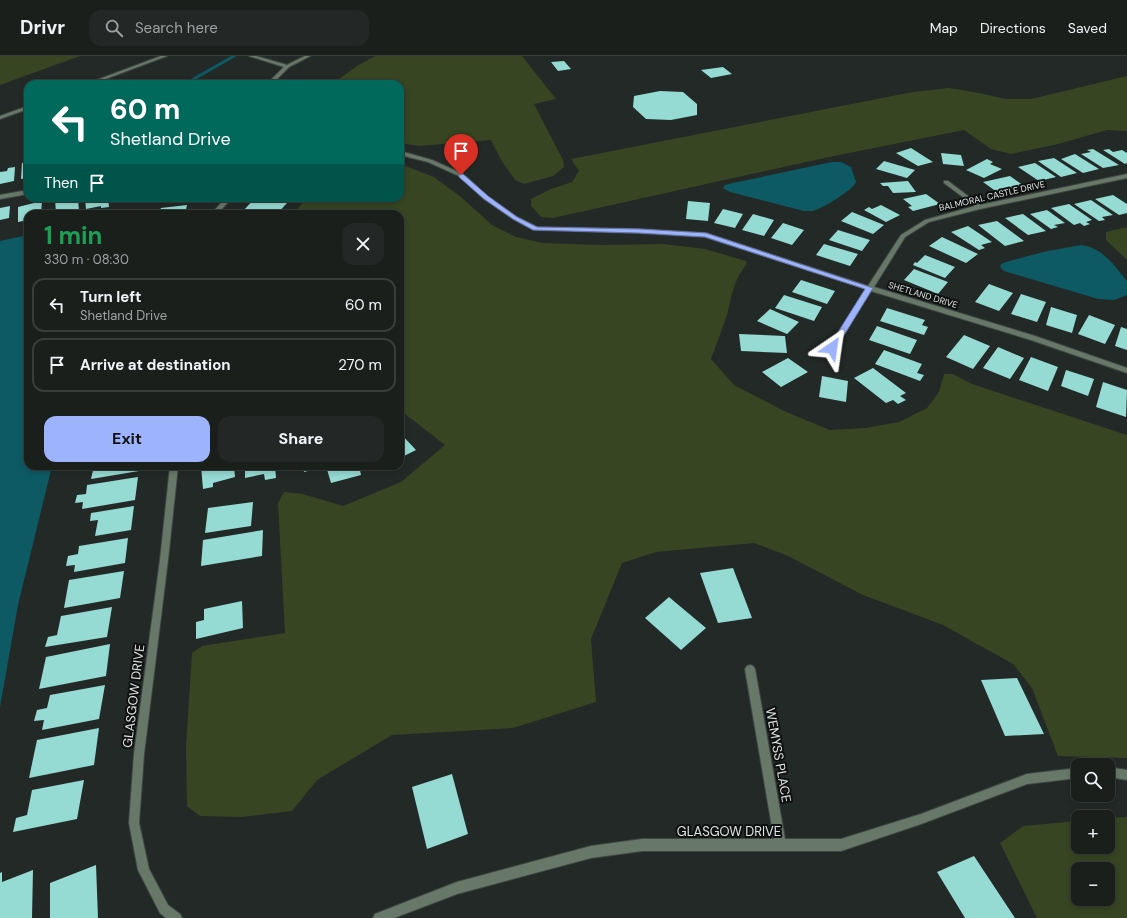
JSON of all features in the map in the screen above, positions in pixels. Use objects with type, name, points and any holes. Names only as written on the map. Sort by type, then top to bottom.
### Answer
[{"type":"street","points":[[99,80],[165,56]]},
{"type":"street","points":[[251,56],[287,66]]},
{"type":"street","points":[[273,80],[287,66],[308,56]]},
{"type":"street","points":[[0,118],[24,109]]},
{"type":"street","name":"SHETLAND DRIVE","points":[[404,154],[430,161],[461,175],[486,198],[515,218],[536,229],[639,231],[706,235],[869,288],[1034,338],[1127,371]]},
{"type":"street","name":"BALMORAL CASTLE DRIVE","points":[[832,348],[903,236],[927,221],[979,207],[1127,176]]},
{"type":"street","points":[[946,182],[979,207]]},
{"type":"street","points":[[0,197],[24,193]]},
{"type":"street","points":[[218,210],[225,202]]},
{"type":"street","name":"GLASGOW DRIVE","points":[[174,470],[163,568],[139,754],[134,823],[144,870],[164,909],[176,918]]},
{"type":"street","name":"WEMYSS PLACE","points":[[750,669],[780,846]]},
{"type":"street","points":[[1115,773],[1127,775]]},
{"type":"street","name":"GLASGOW DRIVE","points":[[379,918],[457,888],[591,852],[642,845],[780,846],[841,844],[921,819],[1027,779],[1071,774]]},
{"type":"green space","points":[[0,56],[80,56],[0,85]]},
{"type":"green space","points":[[375,56],[522,56],[556,99],[534,104],[563,160],[564,167],[553,176],[524,184],[515,180],[501,160],[491,140],[419,146],[404,144],[404,80],[337,80],[357,66]]},
{"type":"green space","points":[[1127,76],[1127,131],[1107,130],[1058,144],[1011,154],[991,149],[964,130],[829,157],[553,218],[541,217],[531,206],[531,199],[551,189],[572,182],[579,171],[571,159],[913,92],[949,88],[1006,99],[1031,99]]},
{"type":"green space","points":[[404,166],[434,177],[461,197],[492,225],[516,237],[543,243],[601,245],[664,244],[705,249],[746,261],[747,264],[736,282],[727,315],[711,359],[734,385],[784,411],[830,430],[865,428],[899,422],[927,408],[939,392],[944,374],[953,374],[972,384],[1127,435],[1127,758],[1058,756],[1032,688],[1013,664],[943,625],[863,595],[788,556],[754,543],[656,552],[622,563],[591,639],[596,702],[513,728],[392,735],[317,780],[292,811],[242,817],[200,816],[187,806],[186,746],[192,653],[202,646],[285,633],[278,503],[284,492],[303,494],[343,506],[401,482],[445,445],[404,414],[404,210],[296,210],[304,202],[404,202]]},
{"type":"green space","points":[[1127,227],[1127,260],[1106,240],[1106,232]]},
{"type":"green space","points":[[1127,817],[1127,918],[1037,918],[1000,843],[1023,826],[1071,822],[1071,854],[1115,854],[1115,818]]},
{"type":"water","points":[[832,162],[841,162],[851,167],[856,182],[849,190],[837,199],[813,211],[804,211],[730,192],[723,188],[725,185],[733,183]]},
{"type":"water","points":[[24,236],[24,470],[51,470],[18,605],[0,707],[0,241]]},
{"type":"water","points":[[1081,245],[1102,253],[1112,263],[1127,281],[1127,295],[1114,300],[1098,299],[1004,271],[1000,267],[1001,264],[1006,262],[1043,252]]},
{"type":"building","points":[[564,61],[571,69],[558,71],[551,62]]},
{"type":"building","points":[[723,67],[732,74],[711,78],[701,70]]},
{"type":"building","points":[[660,91],[683,92],[697,104],[697,115],[671,120],[646,119],[633,107],[634,96]]},
{"type":"building","points":[[911,148],[933,162],[918,166],[896,153]]},
{"type":"building","points":[[1093,149],[1119,165],[1103,168],[1081,154],[1091,152],[1087,150]]},
{"type":"building","points":[[1109,149],[1113,152],[1122,150],[1127,153],[1127,163],[1125,164],[1103,150]]},
{"type":"building","points":[[941,153],[961,155],[964,166],[943,164]]},
{"type":"building","points":[[1075,154],[1099,169],[1083,173],[1061,159]]},
{"type":"building","points":[[1054,158],[1077,173],[1061,177],[1038,161]]},
{"type":"building","points":[[987,159],[993,162],[990,164],[1002,169],[984,178],[966,170]]},
{"type":"building","points":[[884,161],[915,170],[907,178],[876,169]]},
{"type":"building","points":[[22,163],[24,163],[24,179],[21,179]]},
{"type":"building","points":[[1035,163],[1056,177],[1039,181],[1018,167]]},
{"type":"building","points":[[15,167],[14,181],[0,184],[0,172],[7,171],[8,168]]},
{"type":"building","points":[[1010,176],[1024,186],[997,192],[983,182]]},
{"type":"building","points":[[908,181],[916,192],[893,193],[888,186],[883,186],[880,183]]},
{"type":"building","points":[[926,194],[940,204],[913,211],[908,207],[912,206],[903,199]]},
{"type":"building","points":[[1113,195],[1127,204],[1127,213],[1119,215],[1095,199]]},
{"type":"building","points":[[1091,200],[1113,215],[1102,217],[1105,220],[1099,221],[1074,204]]},
{"type":"building","points":[[688,201],[710,203],[708,221],[686,219]]},
{"type":"building","points":[[42,202],[41,210],[24,210],[24,221],[18,222],[18,207]]},
{"type":"building","points":[[55,202],[78,202],[79,210],[56,210]]},
{"type":"building","points":[[85,202],[108,202],[109,207],[101,208],[101,206],[86,209]]},
{"type":"building","points":[[251,202],[287,203],[281,210],[244,210]]},
{"type":"building","points":[[1069,204],[1092,220],[1086,222],[1090,224],[1084,226],[1080,223],[1074,225],[1051,208]]},
{"type":"building","points":[[187,205],[186,210],[160,210],[161,208]]},
{"type":"building","points":[[881,205],[900,215],[886,222],[864,210],[869,207],[872,209]]},
{"type":"building","points":[[10,206],[9,218],[0,220],[0,208]]},
{"type":"building","points":[[723,209],[743,214],[735,228],[714,223]]},
{"type":"building","points":[[1047,210],[1065,223],[1054,225],[1058,227],[1051,229],[1030,214]]},
{"type":"building","points":[[852,212],[884,225],[873,234],[841,221]]},
{"type":"building","points":[[753,214],[774,220],[764,236],[742,230]]},
{"type":"building","points":[[1023,214],[1046,231],[1028,235],[1005,218]]},
{"type":"building","points":[[997,221],[1024,241],[1005,246],[978,225]]},
{"type":"building","points":[[783,223],[804,230],[792,245],[771,238]]},
{"type":"building","points":[[968,226],[992,242],[981,245],[985,248],[979,250],[951,232]]},
{"type":"building","points":[[838,230],[870,240],[862,251],[829,240]]},
{"type":"building","points":[[942,237],[978,254],[966,263],[929,246]]},
{"type":"building","points":[[824,244],[858,254],[850,266],[816,255]]},
{"type":"building","points":[[925,255],[955,267],[945,278],[913,265]]},
{"type":"building","points":[[914,269],[948,282],[938,294],[904,280]]},
{"type":"building","points":[[801,280],[835,291],[827,304],[792,292]]},
{"type":"building","points":[[989,284],[1013,293],[999,311],[975,302]]},
{"type":"building","points":[[1021,294],[1046,302],[1037,322],[1011,314]]},
{"type":"building","points":[[784,295],[822,307],[814,321],[775,308]]},
{"type":"building","points":[[1051,307],[1077,315],[1072,333],[1046,325]]},
{"type":"building","points":[[887,308],[925,320],[922,325],[928,327],[924,335],[880,321]]},
{"type":"building","points":[[770,309],[799,322],[787,334],[757,321]]},
{"type":"building","points":[[1089,315],[1115,325],[1105,344],[1078,334]]},
{"type":"building","points":[[877,326],[917,340],[910,354],[869,340]]},
{"type":"building","points":[[1121,327],[1127,329],[1127,350],[1115,346]]},
{"type":"building","points":[[739,334],[785,336],[787,353],[741,351]]},
{"type":"building","points":[[964,335],[990,346],[973,369],[946,357]]},
{"type":"building","points":[[998,347],[1024,358],[1010,379],[983,368]]},
{"type":"building","points":[[884,350],[922,364],[917,373],[924,375],[920,381],[875,364]]},
{"type":"building","points":[[1031,357],[1058,367],[1048,391],[1019,380]]},
{"type":"building","points":[[788,358],[808,372],[781,387],[762,372]]},
{"type":"building","points":[[873,368],[906,393],[900,396],[906,400],[898,404],[893,400],[886,403],[854,378]]},
{"type":"building","points":[[1066,370],[1094,379],[1088,396],[1061,386]]},
{"type":"building","points":[[822,376],[848,381],[846,402],[819,397]]},
{"type":"building","points":[[1103,382],[1127,390],[1126,417],[1096,407]]},
{"type":"building","points":[[404,437],[416,450],[404,456]]},
{"type":"building","points":[[93,470],[139,470],[139,471],[91,479]]},
{"type":"building","points":[[201,470],[234,470],[235,477],[213,483],[213,487],[203,489]]},
{"type":"building","points":[[245,470],[275,470],[276,478],[265,480],[264,474],[245,478]]},
{"type":"building","points":[[327,470],[360,470],[361,475],[331,483]]},
{"type":"building","points":[[138,477],[135,500],[82,509],[83,502],[75,503],[77,495],[86,494],[87,485]]},
{"type":"building","points":[[253,502],[251,526],[205,533],[208,508]]},
{"type":"building","points":[[134,506],[131,530],[95,536],[98,520],[90,521],[91,513]]},
{"type":"building","points":[[263,530],[262,556],[201,566],[203,540]]},
{"type":"building","points":[[128,538],[125,563],[74,572],[75,565],[66,566],[68,556],[78,554],[79,546]]},
{"type":"building","points":[[733,568],[752,618],[718,623],[700,573]]},
{"type":"building","points":[[124,571],[120,598],[64,608],[69,580]]},
{"type":"building","points":[[669,597],[706,628],[681,650],[645,618]]},
{"type":"building","points":[[242,601],[243,628],[196,639],[196,622],[204,620],[204,609]]},
{"type":"building","points":[[112,607],[107,637],[45,647],[48,637],[57,635],[61,616]]},
{"type":"building","points":[[110,644],[106,676],[39,689],[46,657]]},
{"type":"building","points":[[1017,678],[1044,734],[1005,736],[981,680]]},
{"type":"building","points":[[105,685],[99,719],[42,730],[44,720],[34,721],[37,710],[47,708],[50,695]]},
{"type":"building","points":[[99,728],[94,765],[29,778],[37,740]]},
{"type":"building","points":[[452,774],[468,834],[427,849],[412,787]]},
{"type":"building","points":[[84,780],[77,819],[13,832],[16,818],[27,815],[32,790]]},
{"type":"building","points":[[974,856],[1015,918],[965,918],[937,872]]},
{"type":"building","points":[[96,865],[98,918],[50,918],[50,883]]},
{"type":"building","points":[[33,870],[32,918],[0,918],[0,873],[2,872],[2,882]]},
{"type":"waterway","points":[[192,80],[234,56]]},
{"type":"route","points":[[461,175],[486,198],[515,218],[536,229],[639,231],[706,235],[869,288],[832,348]]}]
